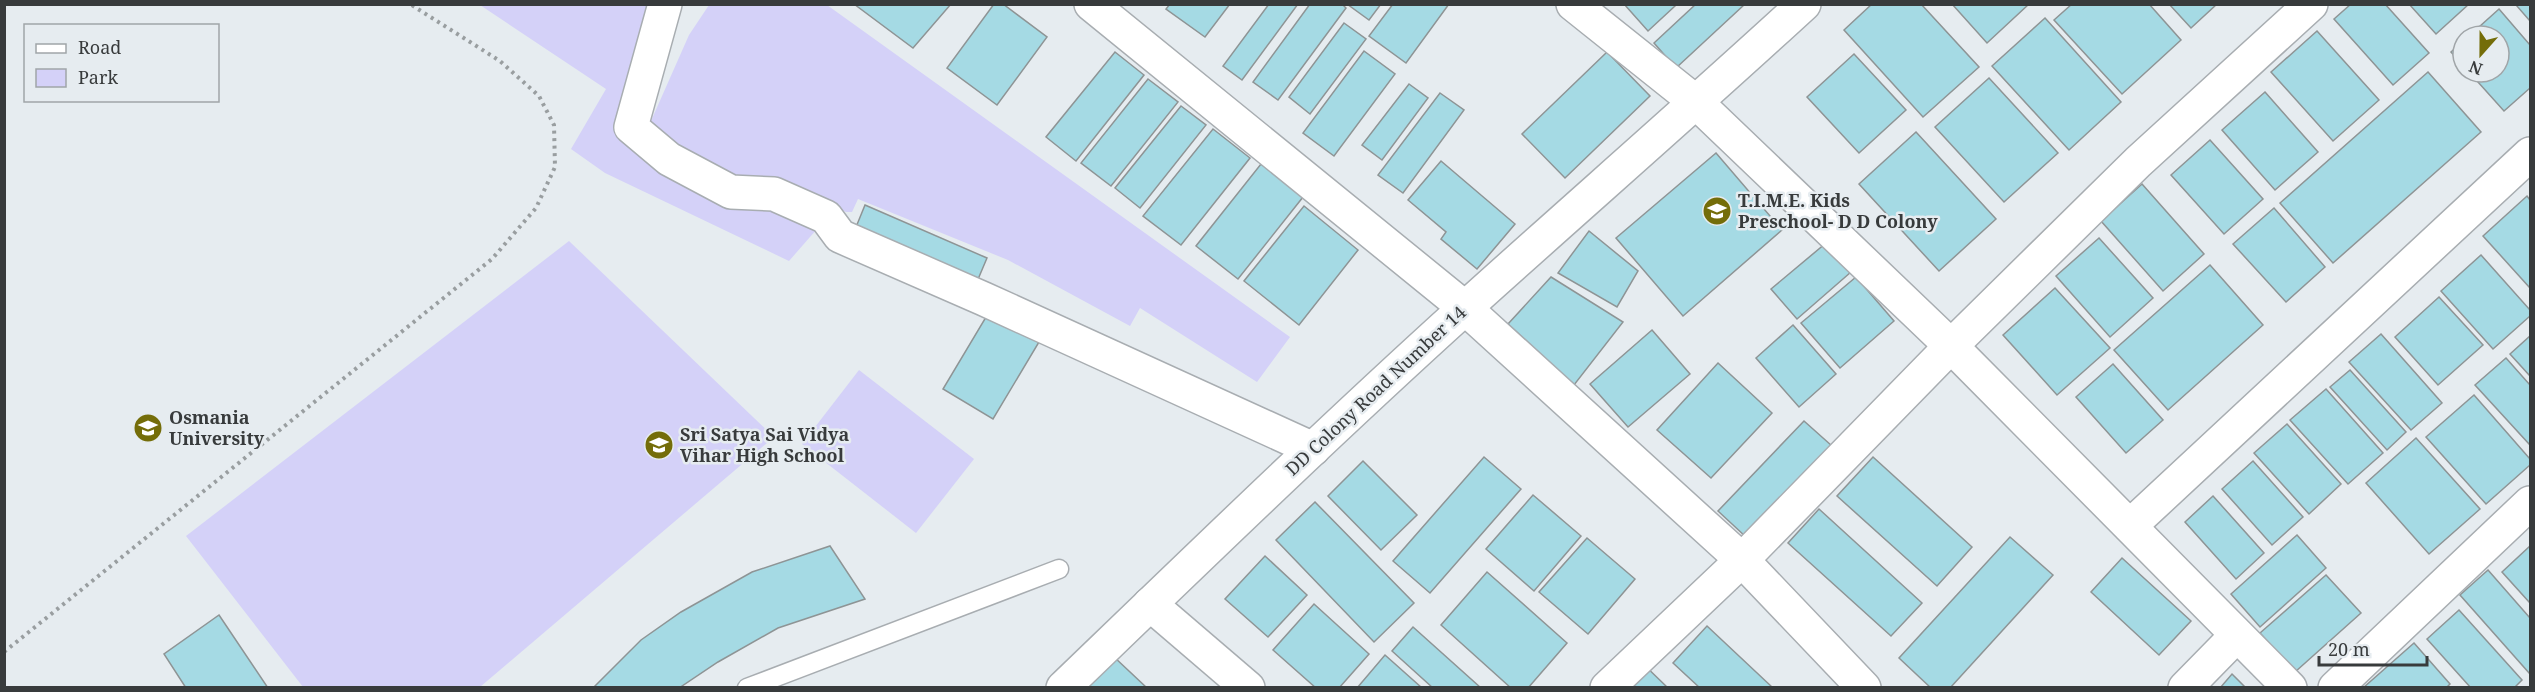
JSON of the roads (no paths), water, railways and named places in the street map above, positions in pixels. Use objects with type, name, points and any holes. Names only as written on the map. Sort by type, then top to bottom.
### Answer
[{"type":"street","points":[[665,4],[631,127],[669,159],[731,192],[774,194],[826,217],[840,236],[984,298],[1312,449]]},
{"type":"street","points":[[1091,4],[1465,308],[1742,560],[1864,687]]},
{"type":"street","points":[[1573,4],[1697,103],[1951,346],[2290,687]]},
{"type":"street","name":"DD Colony Road Number 14","points":[[1063,687],[1312,449],[1465,308],[1697,103],[1804,4]]},
{"type":"street","points":[[1607,687],[1742,560],[1951,346],[2138,162],[2311,4]]},
{"type":"street","points":[[2130,526],[2530,154]]},
{"type":"street","points":[[2335,687],[2530,502]]},
{"type":"street","points":[[1150,604],[1248,687]]},
{"type":"street","points":[[2185,687],[2237,634]]},
{"type":"lane","points":[[747,687],[771,683],[1059,569]]},
{"type":"place","name":"T.I.M.E. Kids Preschool- D D Colony","points":[[1717,211]]},
{"type":"place","name":"Osmania University","points":[[148,428]]},
{"type":"place","name":"Sri Satya Sai Vidya Vihar High School","points":[[659,445]]}]
